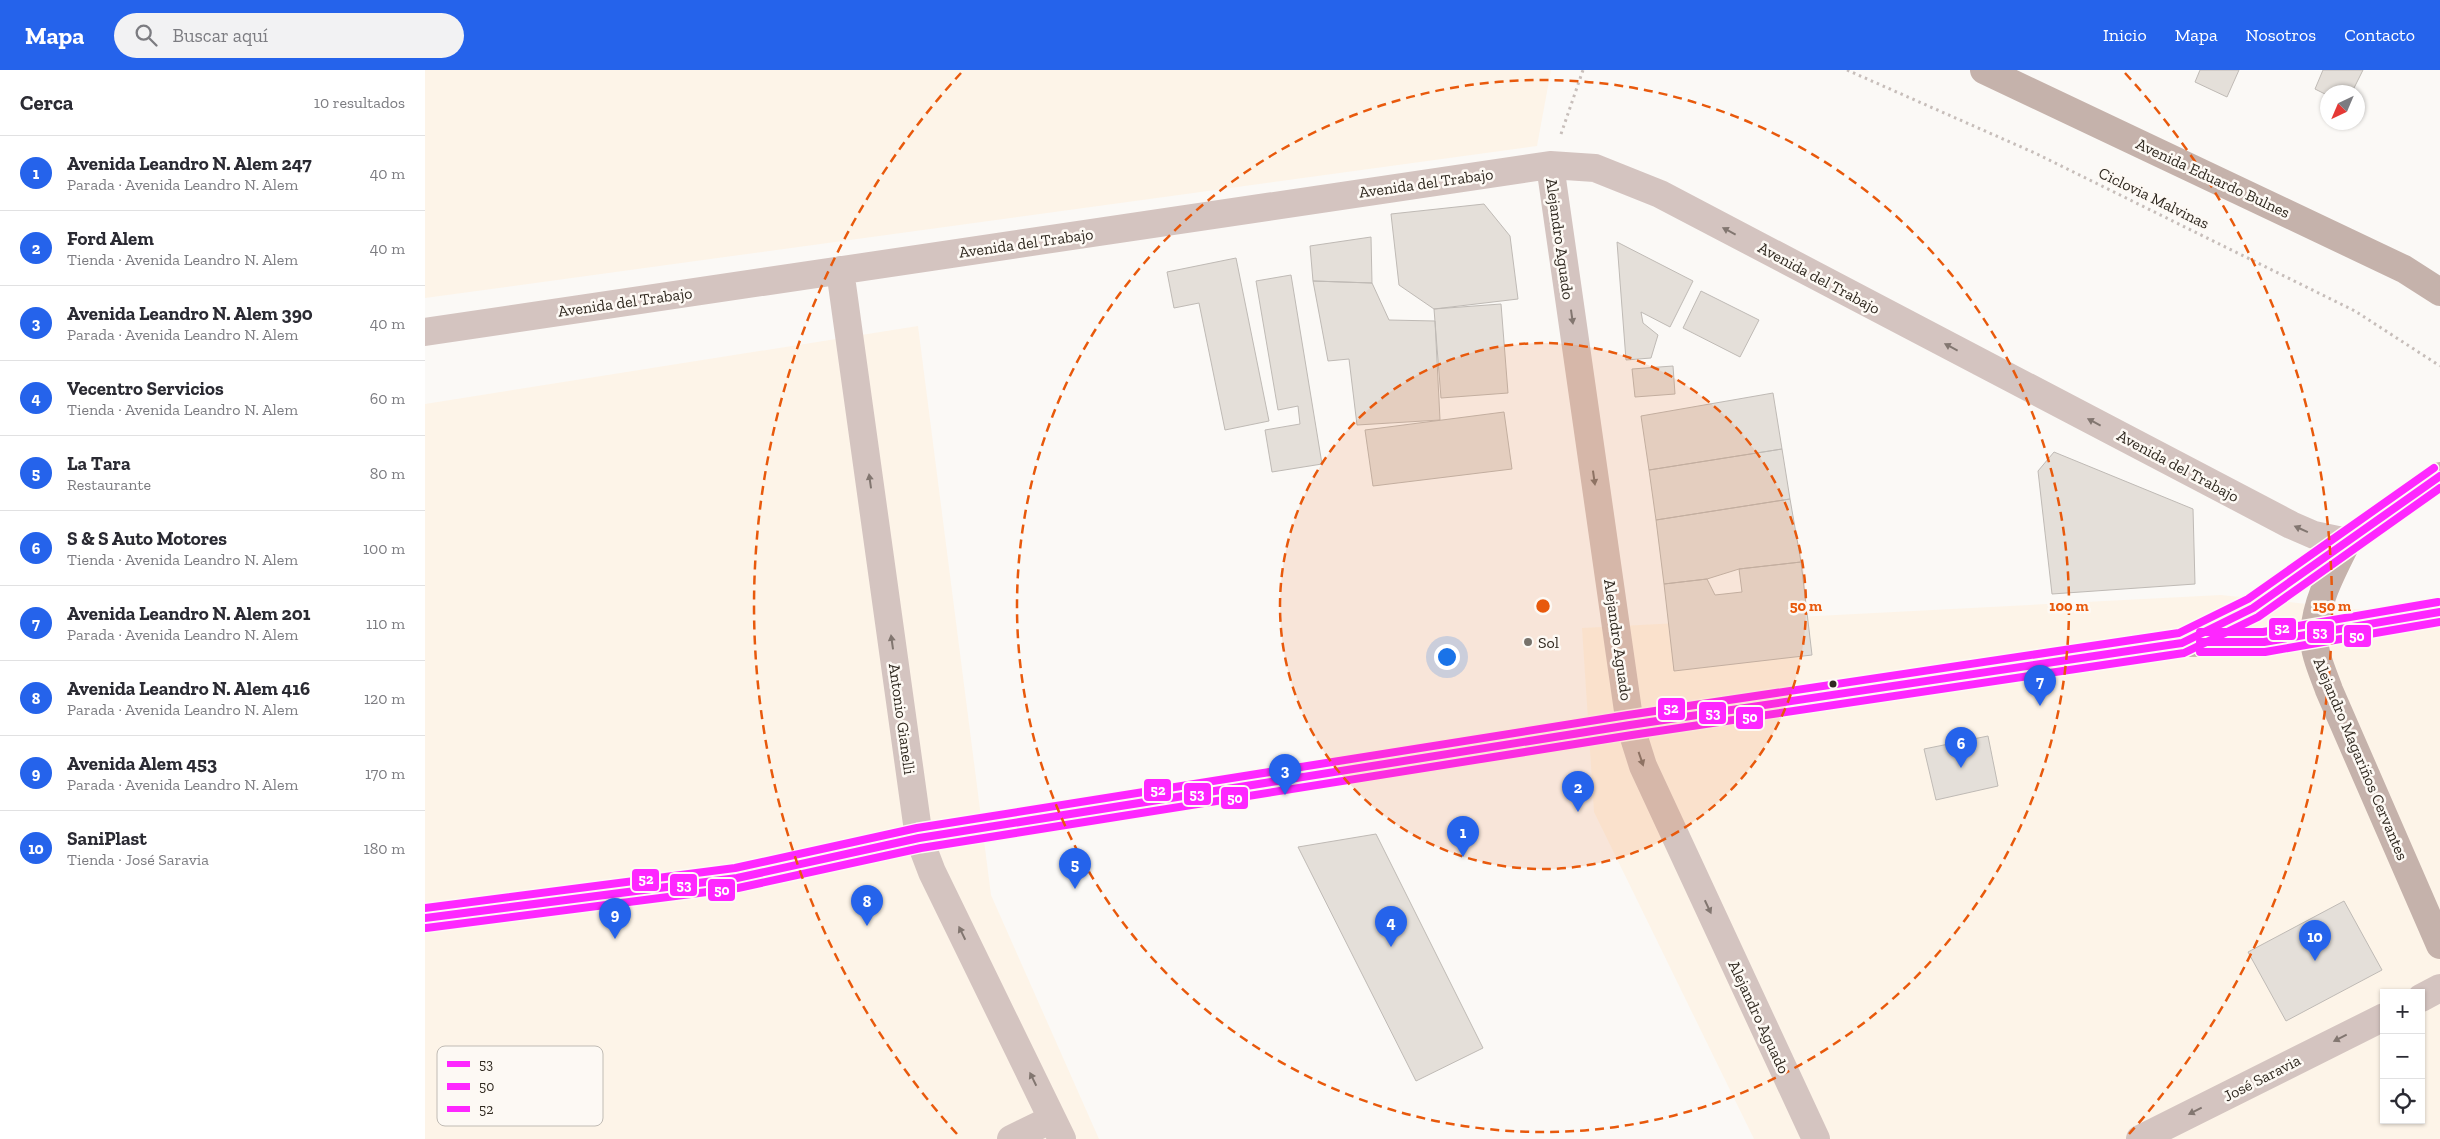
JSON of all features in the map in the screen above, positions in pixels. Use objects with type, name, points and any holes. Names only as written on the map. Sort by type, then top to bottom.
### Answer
[{"type":"main road","name":"Avenida Eduardo Bulnes","points":[[1984,70],[2018,77],[2404,269],[2440,292]]},
{"type":"main road","points":[[2182,642],[2253,608],[2440,476]]},
{"type":"main road","name":"Alejandro Magariños Cervantes","points":[[2347,542],[2321,597],[2314,634],[2316,652],[2329,690],[2440,945]]},
{"type":"main road","points":[[425,918],[737,878],[919,838],[1630,725],[2182,642],[2264,642],[2440,612]]},
{"type":"street","name":"Avenida del Trabajo","points":[[425,332],[1550,165],[1595,168],[1659,194],[2291,525],[2314,536],[2347,542]]},
{"type":"street","name":"Alejandro Aguado","points":[[1550,165],[1630,725],[1643,766],[1816,1139]]},
{"type":"street","name":"Antonio Gianelli","points":[[841,270],[919,838],[932,872],[1057,1129]]},
{"type":"street","points":[[2425,996],[2440,988]]},
{"type":"street","name":"José Saravia","points":[[2140,1139],[2380,1018]]},
{"type":"street","points":[[1011,1139],[1057,1129]]},
{"type":"path","points":[[1550,165],[1583,70]]},
{"type":"path","name":"Ciclovia Malvinas","points":[[1847,70],[2037,154],[2346,306],[2440,366]]},
{"type":"shaded area","points":[[425,70],[1551,70],[1537,146],[425,298]]},
{"type":"shaded area","points":[[918,326],[991,895],[1099,1139],[425,1139],[425,404]]},
{"type":"shaded area","points":[[2221,595],[2440,618],[2440,1139],[1754,1139],[1594,812],[1582,628]]},
{"type":"building","points":[[2200,70],[2239,70],[2227,97],[2195,82]]},
{"type":"building","points":[[2323,70],[2363,70],[2356,85],[2320,85],[2320,92],[2315,89]]},
{"type":"building","points":[[1484,204],[1510,236],[1518,299],[1434,309],[1399,285],[1391,214]]},
{"type":"building","points":[[1371,237],[1372,283],[1313,281],[1310,246]]},
{"type":"building","points":[[1617,242],[1693,281],[1670,327],[1641,312],[1643,323],[1658,335],[1651,358],[1626,360]]},
{"type":"building","points":[[1236,258],[1269,421],[1225,430],[1199,303],[1174,308],[1167,272]]},
{"type":"building","points":[[1291,275],[1322,464],[1272,472],[1265,430],[1300,424],[1298,406],[1278,410],[1256,281]]},
{"type":"building","points":[[1313,281],[1372,283],[1389,320],[1435,321],[1440,420],[1357,425],[1349,359],[1328,361]]},
{"type":"building","points":[[1701,291],[1759,320],[1740,357],[1683,328]]},
{"type":"building","points":[[1501,304],[1508,393],[1441,398],[1434,309]]},
{"type":"building","points":[[1673,366],[1675,394],[1635,397],[1632,369]]},
{"type":"building","points":[[1773,393],[1782,449],[1649,470],[1641,416]]},
{"type":"building","points":[[1504,412],[1512,469],[1373,486],[1365,430]]},
{"type":"building","points":[[1782,449],[1790,499],[1656,520],[1649,470]]},
{"type":"building","points":[[2054,452],[2193,509],[2195,584],[2052,594],[2038,471]]},
{"type":"building","points":[[1790,499],[1801,562],[1739,569],[1707,579],[1664,584],[1656,520]]},
{"type":"building","points":[[1801,562],[1812,655],[1674,671],[1664,584],[1707,579],[1715,595],[1742,592],[1739,569]]},
{"type":"building","points":[[1988,736],[1998,786],[1936,800],[1924,749]]},
{"type":"building","points":[[1376,834],[1483,1048],[1416,1081],[1298,847]]},
{"type":"building","points":[[2344,901],[2382,970],[2286,1021],[2248,952]]},
{"type":"transit line","name":"52","points":[[425,908],[735,868],[917,828],[1628,715],[2179,633],[2248,599],[2434,468]]},
{"type":"transit line","name":"53","points":[[425,918],[737,878],[919,838],[1630,725],[2182,643],[2253,608],[2440,476]]},
{"type":"transit line","name":"50","points":[[426,928],[738,888],[921,848],[1632,735],[2184,653],[2258,617],[2440,488]]},
{"type":"transit line","name":"52","points":[[2200,632],[2263,632],[2438,602]]},
{"type":"transit line","name":"53","points":[[2200,642],[2264,642],[2440,612]]},
{"type":"transit line","name":"50","points":[[2200,652],[2265,652],[2440,622]]},
{"type":"place","name":"Sol","points":[[1528,642]]},
{"type":"place","name":"Avenida Leandro N. Alem 201","points":[[2040,706]]},
{"type":"place","name":"S & S Auto Motores","points":[[1961,768]]},
{"type":"place","name":"Avenida Leandro N. Alem 390","points":[[1285,795]]},
{"type":"place","name":"Ford Alem","points":[[1578,812]]},
{"type":"place","name":"Avenida Leandro N. Alem 247","points":[[1463,857]]},
{"type":"place","name":"La Tara","points":[[1075,889]]},
{"type":"place","name":"Avenida Leandro N. Alem 416","points":[[867,926]]},
{"type":"place","name":"Avenida Alem 453","points":[[615,939]]},
{"type":"place","name":"Vecentro Servicios","points":[[1391,947]]},
{"type":"place","name":"SaniPlast","points":[[2315,961]]}]
